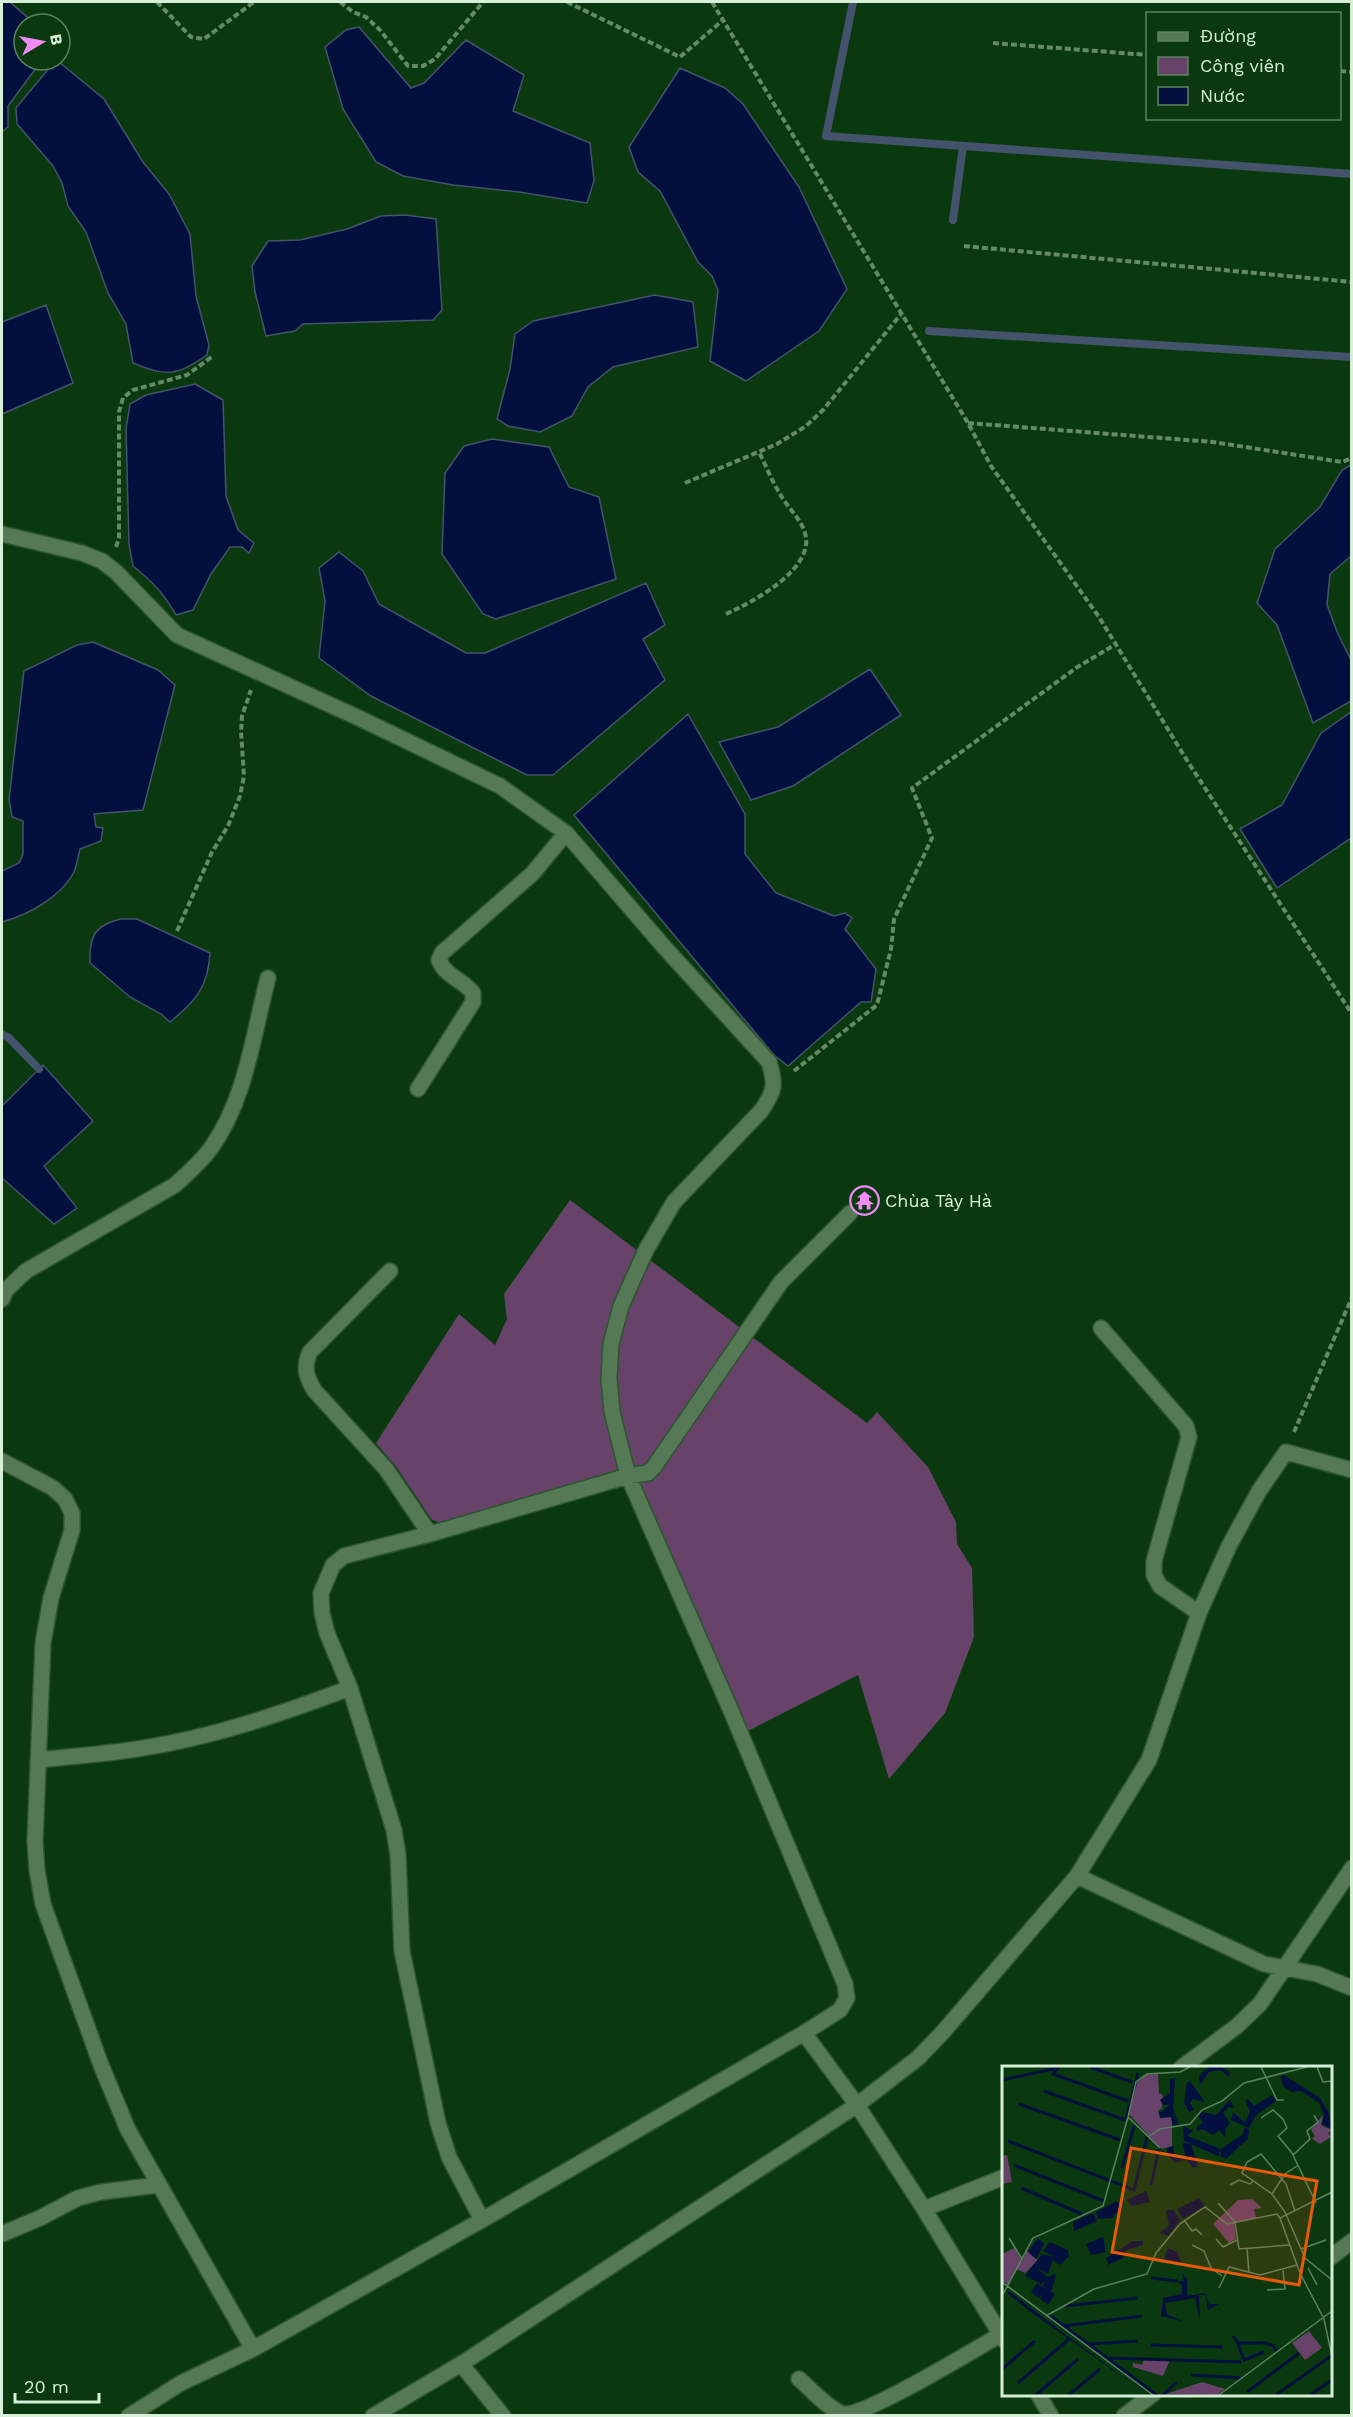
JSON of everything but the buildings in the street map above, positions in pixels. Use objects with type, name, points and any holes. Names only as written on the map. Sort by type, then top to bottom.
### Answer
[{"type":"street","points":[[2,534],[82,553],[102,561],[116,572],[177,636],[359,718],[500,786],[566,833],[665,948],[769,1062],[775,1080],[773,1094],[761,1111],[674,1203],[646,1250],[621,1306],[611,1344],[609,1378],[612,1412],[628,1476],[732,1713],[845,1984],[848,1998],[840,2010],[804,2033],[482,2220],[252,2349],[181,2383],[129,2415]]},
{"type":"street","points":[[418,1089],[473,1002],[473,993],[468,986],[442,969],[439,960],[442,953],[532,874],[566,833]]},
{"type":"street","points":[[2,1299],[6,1290],[26,1271],[176,1185],[211,1149],[228,1121],[239,1094],[268,978]]},
{"type":"street","points":[[482,2220],[449,2157],[438,2123],[402,1950],[398,1855],[394,1830],[350,1688],[327,1633],[322,1613],[321,1593],[328,1572],[344,1556],[430,1534],[628,1476],[648,1473],[781,1282],[850,1213]]},
{"type":"street","points":[[390,1271],[310,1352],[305,1364],[306,1377],[314,1390],[386,1469],[430,1534]]},
{"type":"street","points":[[1101,1328],[1186,1426],[1189,1437],[1154,1561],[1154,1575],[1160,1586],[1199,1613]]},
{"type":"street","points":[[373,2415],[461,2364],[857,2105],[895,2077],[931,2045],[1077,1876],[1149,1760],[1199,1613],[1242,1518],[1286,1452],[1352,1470]]},
{"type":"street","points":[[2,1461],[53,1488],[65,1499],[72,1513],[72,1530],[46,1619],[35,1840],[37,1870],[44,1904],[101,2065],[128,2130],[252,2349]]},
{"type":"street","points":[[38,1760],[144,1748],[195,1737],[260,1719],[350,1688]]},
{"type":"street","points":[[1181,2066],[1237,2026],[1260,2004],[1352,1868]]},
{"type":"street","points":[[1077,1876],[1264,1964],[1317,1974],[1352,1988]]},
{"type":"street","points":[[799,2379],[832,2407],[844,2414],[854,2414],[901,2393],[1002,2338],[924,2209],[857,2105],[804,2033]]},
{"type":"street","points":[[924,2209],[1002,2178]]},
{"type":"street","points":[[2,2234],[40,2218],[78,2198],[101,2192],[158,2185]]},
{"type":"street","points":[[1332,2256],[1352,2241]]},
{"type":"street","points":[[461,2364],[503,2415]]},
{"type":"street","points":[[1039,2396],[1051,2415]]},
{"type":"street","points":[[1124,2415],[1150,2396]]},
{"type":"path","points":[[158,2],[191,37],[204,39],[254,2]]},
{"type":"path","points":[[340,2],[353,12],[366,17],[380,30],[408,66],[423,66],[435,59],[483,2]]},
{"type":"path","points":[[567,2],[680,57],[722,21]]},
{"type":"path","points":[[712,2],[968,423],[991,466],[1100,617],[1188,762],[1352,1014]]},
{"type":"path","points":[[993,43],[1146,55]]},
{"type":"path","points":[[964,246],[1352,282]]},
{"type":"path","points":[[685,483],[777,444],[806,426],[824,409],[901,314]]},
{"type":"path","points":[[102,561],[114,552],[119,538],[119,412],[123,398],[133,390],[187,375],[213,356]]},
{"type":"path","points":[[968,423],[1213,442],[1342,462],[1352,458]]},
{"type":"path","points":[[726,614],[752,603],[772,589],[797,565],[806,544],[805,532],[780,494],[759,452]]},
{"type":"path","points":[[775,1080],[797,1070],[877,1005],[891,949],[894,919],[932,838],[912,788],[1076,668],[1116,644]]},
{"type":"path","points":[[177,931],[212,852],[228,826],[240,796],[244,776],[242,716],[257,672]]},
{"type":"path","points":[[1286,1452],[1352,1297]]},
{"type":"green space","points":[[570,1200],[867,1423],[877,1412],[928,1467],[956,1522],[957,1544],[972,1568],[974,1637],[945,1713],[889,1779],[858,1675],[748,1731],[633,1468],[441,1523],[432,1520],[397,1468],[376,1443],[459,1314],[495,1345],[507,1319],[504,1294]]},
{"type":"water","points":[[2,2],[10,2],[21,12],[12,12],[12,72],[33,72],[8,106],[8,127],[2,132]]},
{"type":"water","points":[[359,27],[411,88],[424,83],[466,40],[524,75],[513,111],[590,143],[594,181],[587,203],[403,176],[376,162],[343,109],[325,47],[346,30]]},
{"type":"water","points":[[680,68],[725,88],[743,104],[799,187],[847,289],[819,331],[746,381],[710,361],[718,290],[712,276],[698,262],[660,191],[638,172],[629,147]]},
{"type":"water","points":[[46,72],[71,72],[104,99],[143,162],[169,194],[190,234],[196,296],[209,345],[207,355],[187,367],[171,372],[155,371],[133,363],[126,324],[108,293],[86,232],[68,206],[62,183],[53,166],[17,124],[16,108]]},
{"type":"water","points":[[405,215],[436,219],[442,310],[433,320],[303,324],[295,331],[266,336],[255,292],[252,266],[268,241],[300,240],[347,229],[381,216]]},
{"type":"water","points":[[655,295],[693,302],[698,347],[613,367],[588,387],[572,416],[540,432],[508,426],[497,419],[510,369],[515,334],[533,321]]},
{"type":"water","points":[[46,305],[73,383],[2,414],[2,322]]},
{"type":"water","points":[[195,384],[223,400],[226,496],[238,530],[254,543],[249,553],[242,547],[230,547],[211,574],[193,610],[176,615],[157,588],[133,566],[129,545],[126,429],[130,404],[146,395]]},
{"type":"water","points":[[492,439],[549,447],[569,487],[599,497],[616,579],[496,619],[483,614],[442,554],[445,473],[464,446]]},
{"type":"water","points":[[1351,465],[1351,556],[1330,574],[1327,605],[1351,660],[1351,701],[1313,723],[1277,625],[1257,603],[1275,549],[1320,507],[1342,470]]},
{"type":"water","points":[[339,552],[363,571],[379,604],[466,653],[485,653],[646,583],[665,625],[643,639],[665,680],[553,775],[527,775],[371,696],[319,658],[325,601],[319,568]]},
{"type":"water","points":[[93,642],[158,670],[175,685],[143,810],[94,814],[96,827],[103,828],[101,841],[80,849],[74,872],[68,881],[43,904],[2,922],[2,871],[19,863],[23,854],[23,821],[12,817],[9,799],[24,671],[77,645]]},
{"type":"water","points":[[870,669],[901,715],[793,786],[751,800],[719,742],[778,727]]},
{"type":"water","points":[[1351,712],[1351,838],[1277,888],[1240,829],[1282,805],[1321,733]]},
{"type":"water","points":[[688,714],[745,814],[745,854],[776,893],[834,916],[845,913],[852,918],[845,929],[876,969],[871,1002],[861,1002],[788,1066],[774,1055],[574,815]]},
{"type":"water","points":[[121,919],[137,919],[210,953],[207,975],[199,992],[194,1000],[170,1022],[161,1014],[130,997],[90,963],[92,939],[95,934],[105,925]]},
{"type":"water","points":[[43,1065],[93,1121],[44,1166],[77,1208],[54,1224],[2,1178],[2,1106]]},
{"type":"waterway","points":[[853,2],[826,136],[1352,174]]},
{"type":"waterway","points":[[953,220],[963,146]]},
{"type":"waterway","points":[[929,331],[1352,357]]},
{"type":"waterway","points":[[2,1034],[9,1038],[39,1069]]},
{"type":"place","name":"Chùa Tây Hà","points":[[864,1201]]}]
